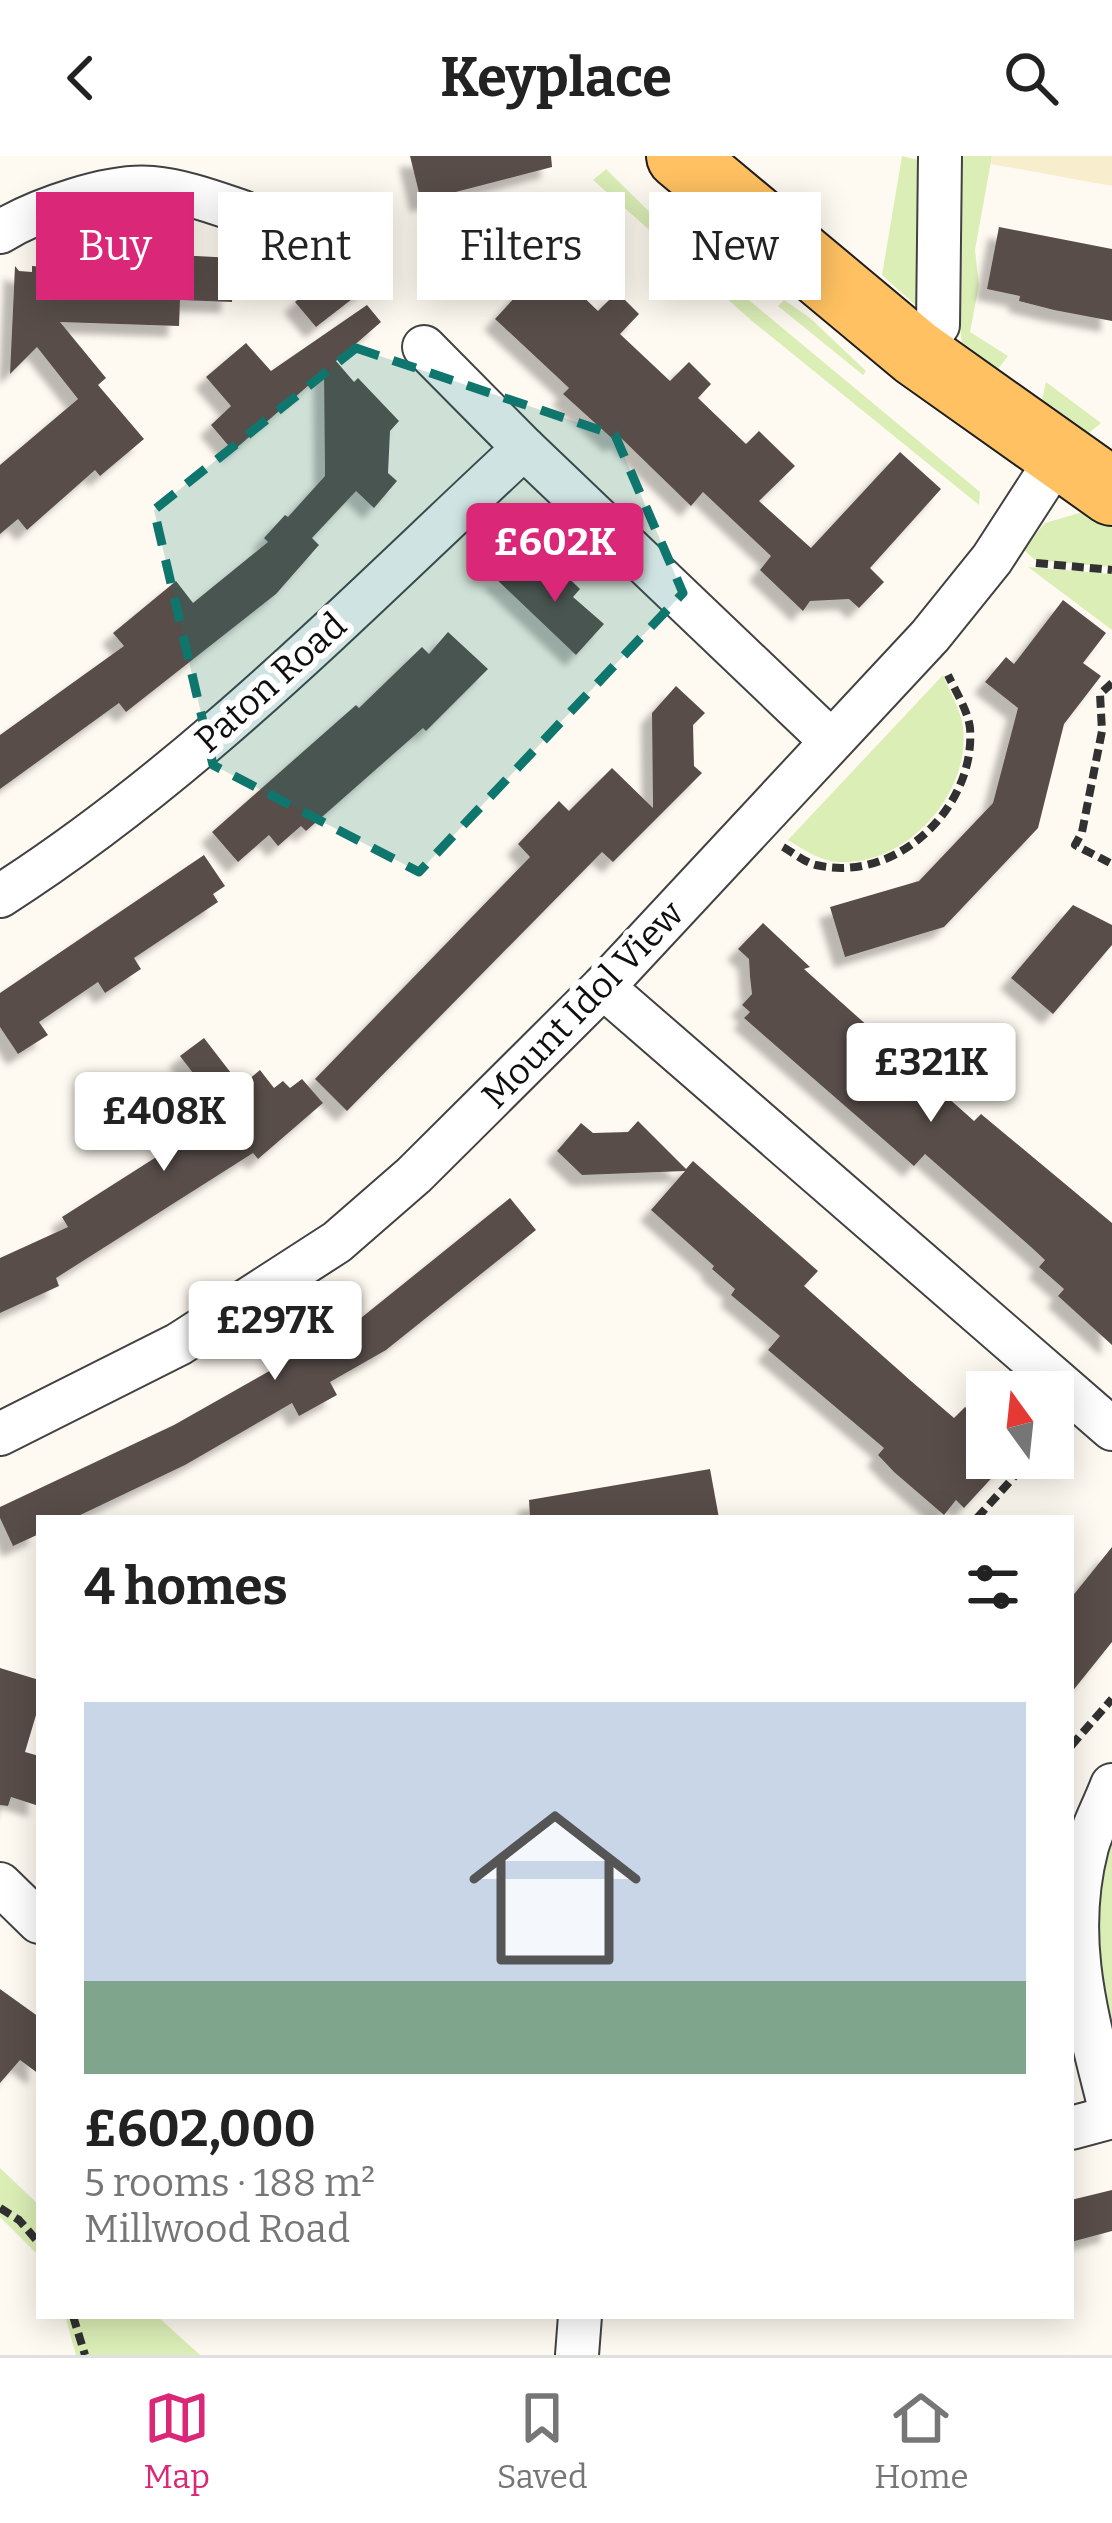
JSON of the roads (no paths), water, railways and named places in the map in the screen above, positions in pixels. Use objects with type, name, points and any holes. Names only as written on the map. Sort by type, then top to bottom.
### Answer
[{"type":"main road","points":[[680,156],[916,353],[1112,492]]},
{"type":"street","points":[[916,353],[938,325],[940,156]]},
{"type":"street","points":[[0,232],[26,216],[146,171],[218,204]]},
{"type":"street","points":[[424,347],[830,740]]},
{"type":"street","name":"Paton Road","points":[[0,896],[63,856],[213,737],[524,448]]},
{"type":"street","name":"Mount Idol View","points":[[0,1434],[179,1344],[337,1242],[414,1175],[603,987],[930,636],[992,559],[1060,454]]},
{"type":"street","points":[[603,987],[1107,1413]]},
{"type":"street","points":[[1074,2127],[1112,2117],[1077,1971],[1075,1919],[1088,1845],[1112,1786]]},
{"type":"street","points":[[0,1885],[36,1919]]},
{"type":"street","points":[[577,2355],[580,2319]]}]
